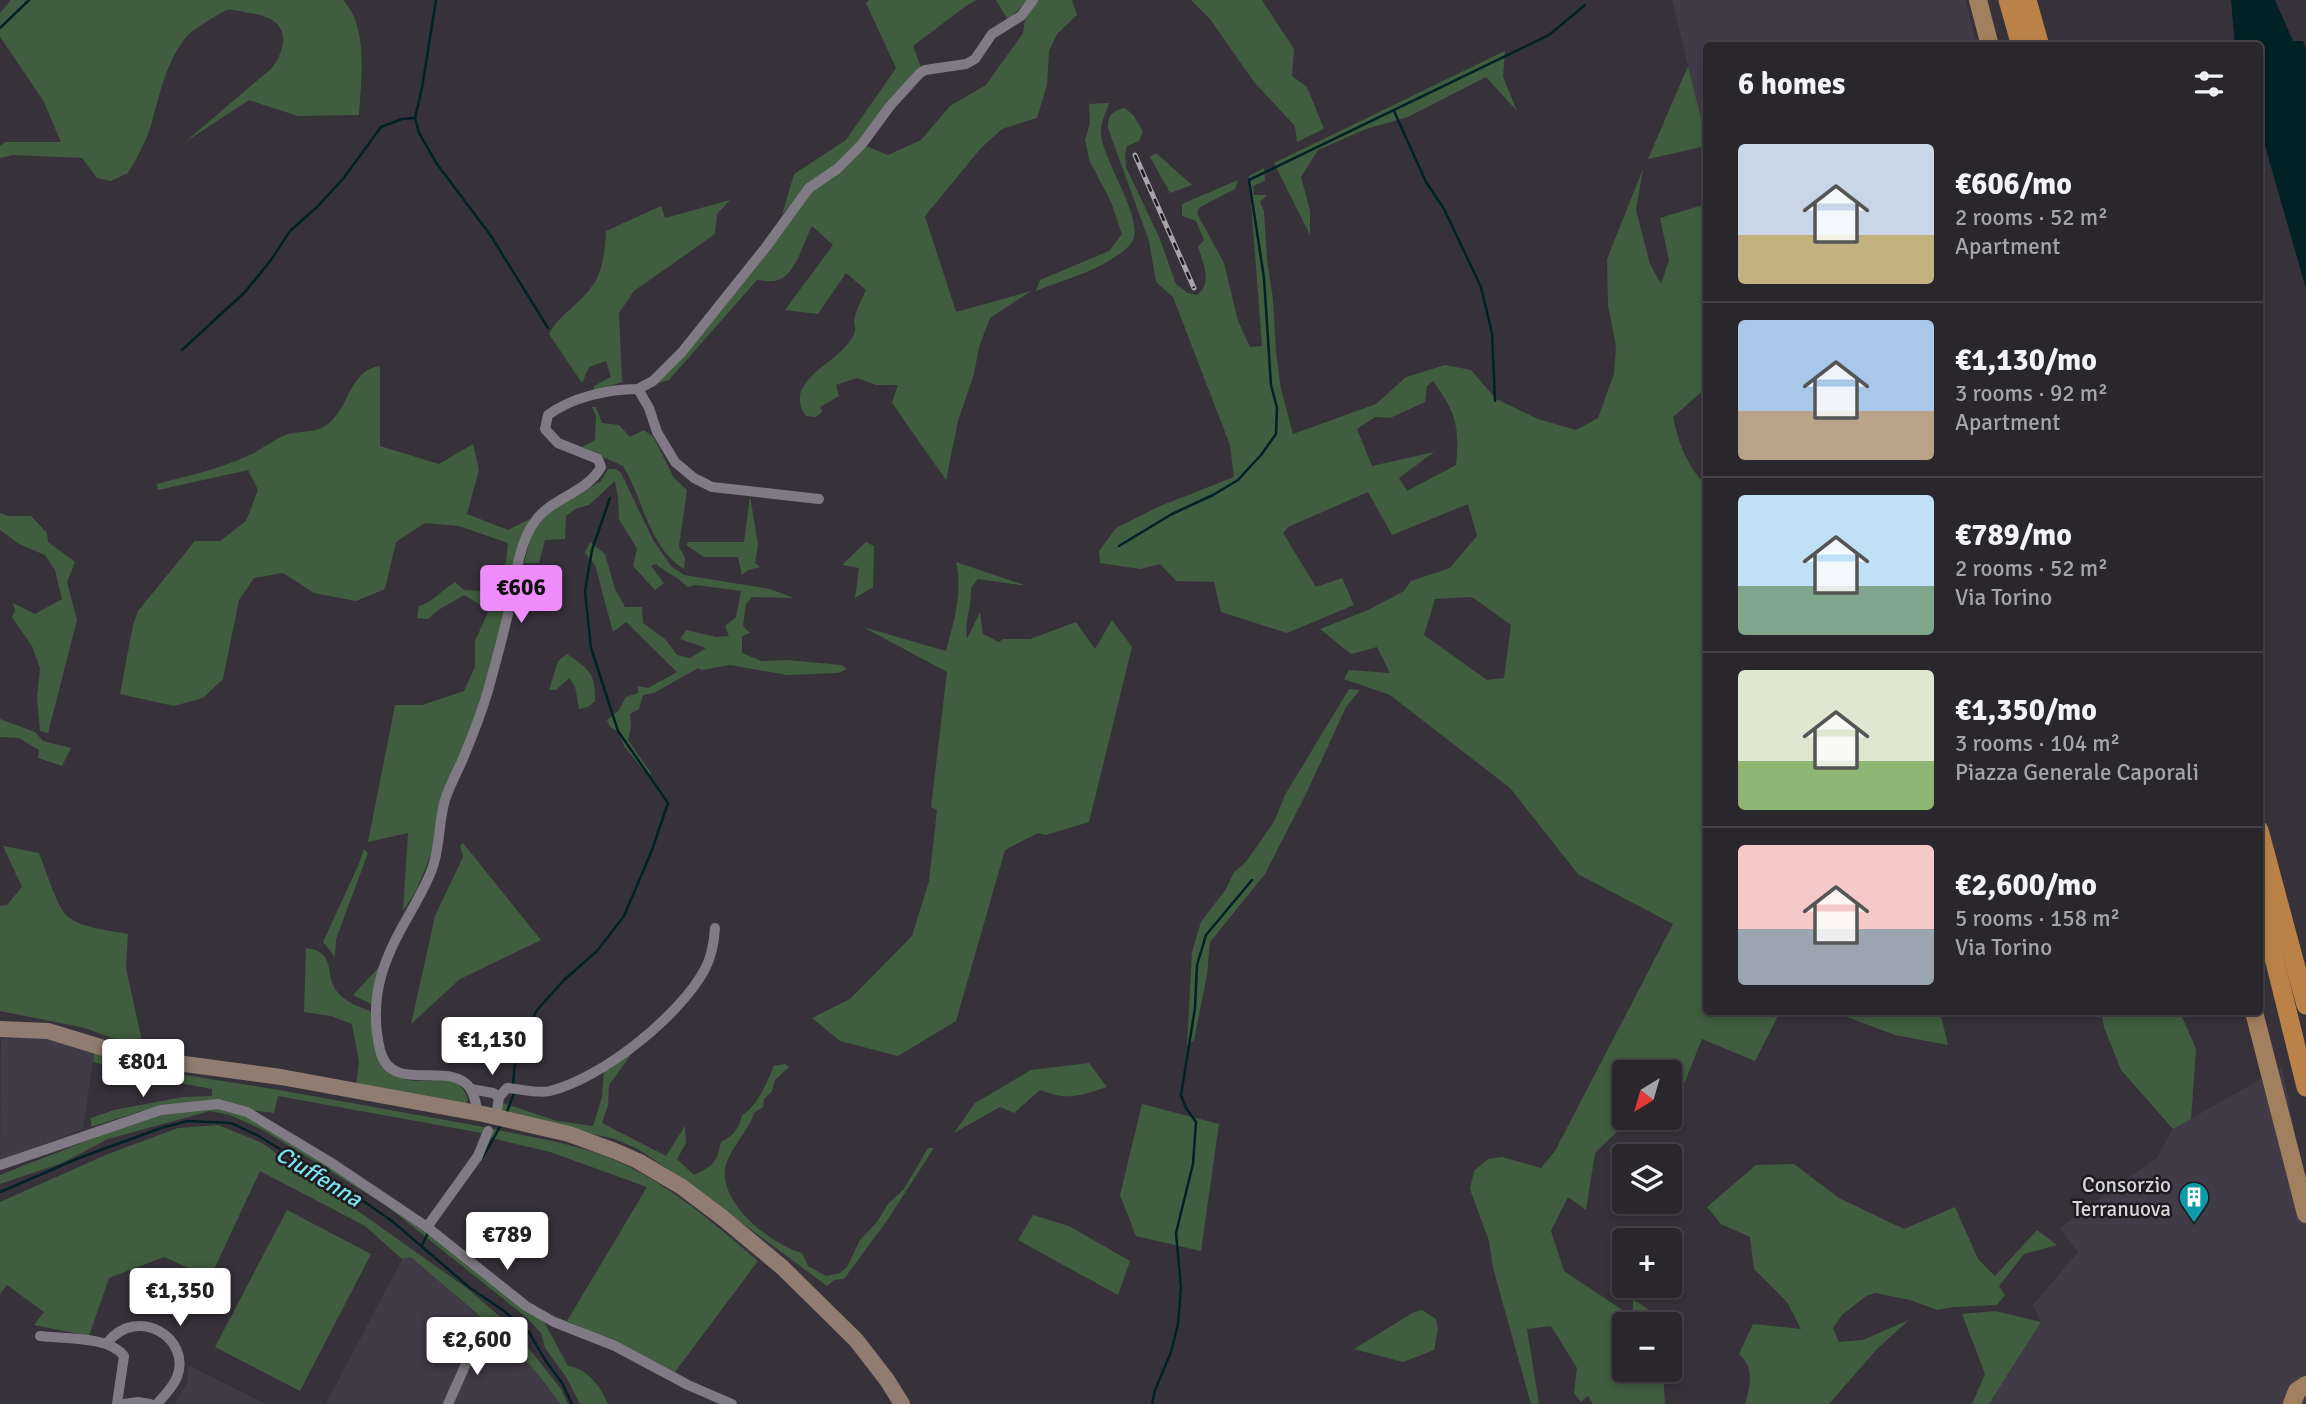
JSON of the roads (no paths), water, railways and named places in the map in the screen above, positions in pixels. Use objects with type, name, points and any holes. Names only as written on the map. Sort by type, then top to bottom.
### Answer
[{"type":"highway","points":[[2008,0],[2020,42]]},
{"type":"highway","points":[[2027,0],[2039,42]]},
{"type":"highway","points":[[2263,845],[2306,1005]]},
{"type":"highway","points":[[2263,913],[2306,1087]]},
{"type":"main road","points":[[1978,0],[1989,42]]},
{"type":"main road","points":[[2255,1015],[2306,1214]]},
{"type":"main road","points":[[0,1029],[48,1031],[133,1057],[281,1077],[478,1113],[580,1138],[638,1161],[682,1187],[764,1251],[826,1307],[872,1359],[902,1404]]},
{"type":"main road","points":[[2292,1404],[2293,1397],[2305,1385]]},
{"type":"street","points":[[478,1113],[471,1089],[466,1083],[446,1076],[411,1075],[389,1067],[380,1051],[376,991],[392,947],[435,862],[445,799],[488,692],[521,554],[533,523],[553,504],[578,491],[601,467],[598,460],[558,443],[545,429],[548,415],[557,408],[592,396],[617,388],[638,388],[653,381],[682,352],[766,247],[809,188],[837,169],[862,144],[890,106],[920,73],[966,64],[975,59],[992,34],[1020,16],[1033,0]]},
{"type":"street","points":[[638,388],[663,442],[675,461],[694,478],[712,487],[818,499]]},
{"type":"street","points":[[497,1110],[499,1097],[507,1088],[546,1092],[569,1086],[598,1071],[660,1025],[704,971],[714,948],[715,928]]},
{"type":"street","points":[[0,1035],[25,1030]]},
{"type":"street","points":[[471,1089],[493,1093],[499,1097]]},
{"type":"street","points":[[0,1165],[161,1110],[218,1104],[247,1112],[284,1132],[427,1227],[526,1306],[554,1322],[615,1346],[688,1385],[732,1404]]},
{"type":"street","points":[[427,1227],[478,1156],[488,1131]]},
{"type":"street","points":[[107,1343],[114,1334],[129,1327],[146,1325],[161,1331],[173,1343],[180,1362],[178,1376],[157,1404]]},
{"type":"street","points":[[40,1336],[107,1343],[122,1353],[124,1356],[117,1404]]},
{"type":"street","points":[[448,1404],[478,1338]]},
{"type":"street","points":[[124,1404],[150,1404]]},
{"type":"water","points":[[2231,0],[2275,0],[2293,41],[2303,41],[2306,49],[2306,289],[2263,139],[2263,42],[2235,42]]},
{"type":"waterway","points":[[0,28],[29,0]]},
{"type":"waterway","points":[[436,0],[415,118],[419,133],[437,164],[491,236],[548,328]]},
{"type":"waterway","points":[[1119,546],[1172,514],[1238,480],[1276,434],[1277,408],[1271,385],[1264,278],[1249,180],[1549,35],[1585,5]]},
{"type":"waterway","points":[[1394,111],[1426,182],[1444,209],[1481,287],[1492,333],[1495,401]]},
{"type":"waterway","points":[[182,350],[245,292],[290,231],[343,179],[381,127],[402,119],[415,118]]},
{"type":"waterway","points":[[513,1084],[516,1052],[537,1010],[564,980],[597,951],[624,916],[652,850],[668,803],[618,731],[591,648],[585,591],[592,550],[610,498]]},
{"type":"waterway","points":[[1152,1404],[1178,1324],[1181,1287],[1176,1233],[1193,1164],[1196,1122],[1181,1095],[1195,1008],[1197,965],[1206,935],[1252,880]]},
{"type":"waterway","points":[[506,1114],[515,1091]]},
{"type":"waterway","name":"Ciuffenna","points":[[0,1192],[79,1158],[161,1128],[188,1121],[231,1123],[257,1135],[356,1196],[392,1221],[469,1287],[504,1311],[529,1332],[562,1383],[572,1404]]},
{"type":"waterway","points":[[483,1157],[502,1123]]},
{"type":"waterway","points":[[422,1245],[428,1233]]},
{"type":"railway","points":[[1135,155],[1194,288]]},
{"type":"place","name":"Consorzio Terranuova","points":[[2194,1224]]}]
